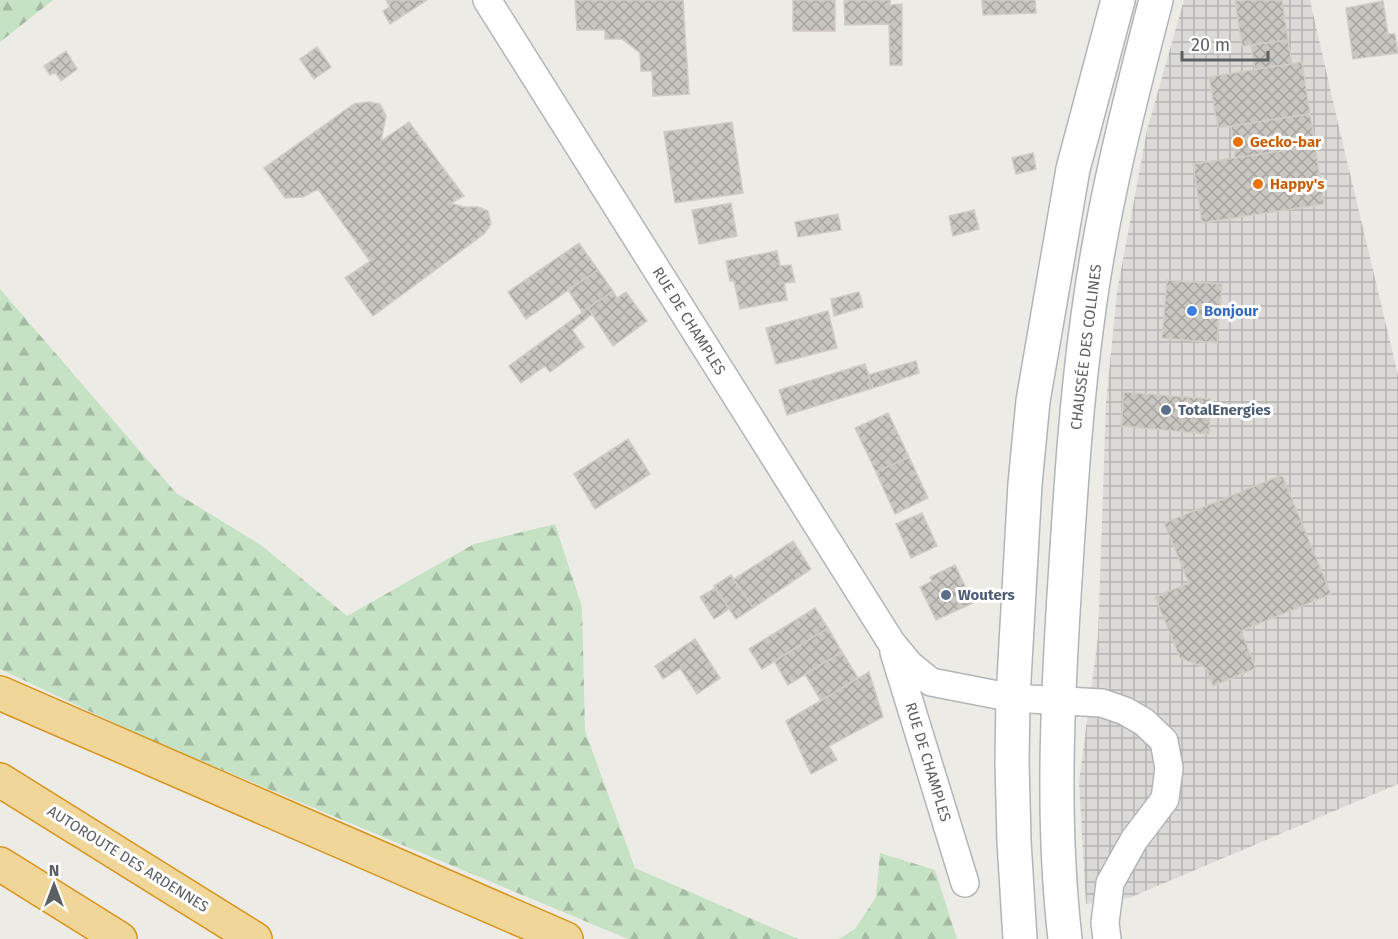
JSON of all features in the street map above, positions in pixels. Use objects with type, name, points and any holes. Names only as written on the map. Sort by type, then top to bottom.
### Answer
[{"type":"highway","points":[[0,693],[566,939]]},
{"type":"highway","name":"AUTOROUTE DES ARDENNES","points":[[0,780],[255,939]]},
{"type":"highway","points":[[0,864],[120,939]]},
{"type":"main road","points":[[1020,939],[1014,841],[1013,698],[1025,484],[1033,401],[1073,169],[1118,0]]},
{"type":"main road","name":"CHAUSSÉE DES COLLINES","points":[[1065,939],[1057,842],[1059,700],[1077,406],[1088,315],[1110,186],[1156,0]]},
{"type":"street","name":"RUE DE CHAMPLES","points":[[487,0],[891,642],[910,665],[930,682],[1013,698],[1059,700]]},
{"type":"street","name":"RUE DE CHAMPLES","points":[[891,642],[965,883]]},
{"type":"street","points":[[1059,700],[1102,703],[1125,711],[1144,722],[1164,741],[1169,768],[1165,799],[1134,840],[1110,883],[1105,923],[1107,939]]},
{"type":"shaded area","points":[[1184,0],[1310,0],[1398,375],[1398,784],[1129,898],[1086,904],[1079,782],[1098,637],[1106,403],[1117,292],[1147,130]]},
{"type":"green space","points":[[0,0],[53,0],[0,42]]},
{"type":"green space","points":[[0,289],[176,493],[261,545],[347,616],[474,544],[555,524],[582,607],[585,731],[635,868],[798,939],[628,939],[144,737],[0,669]]},
{"type":"green space","points":[[880,853],[935,870],[957,939],[839,939],[855,929],[876,897]]},
{"type":"building","points":[[386,0],[427,0],[390,24],[383,11],[390,7]]},
{"type":"building","points":[[575,0],[683,0],[689,94],[653,96],[652,71],[641,71],[640,53],[622,39],[605,39],[605,30],[577,30]]},
{"type":"building","points":[[793,0],[835,0],[835,31],[793,31]]},
{"type":"building","points":[[890,0],[890,5],[902,4],[902,65],[890,65],[889,24],[845,25],[844,1]]},
{"type":"building","points":[[982,0],[1035,0],[1036,13],[983,15]]},
{"type":"building","points":[[1282,0],[1288,40],[1242,46],[1235,1]]},
{"type":"building","points":[[1383,1],[1388,34],[1395,34],[1398,53],[1353,59],[1346,8]]},
{"type":"building","points":[[1288,40],[1292,64],[1255,69],[1251,45]]},
{"type":"building","points":[[317,47],[331,67],[314,79],[300,59]]},
{"type":"building","points":[[66,51],[77,69],[61,81],[55,72],[50,75],[44,66]]},
{"type":"building","points":[[1302,62],[1310,114],[1218,128],[1209,77]]},
{"type":"building","points":[[369,102],[380,104],[386,116],[381,141],[409,122],[464,196],[451,203],[488,211],[491,224],[484,234],[373,316],[345,278],[370,261],[318,189],[303,197],[285,198],[264,168],[354,104]]},
{"type":"building","points":[[1310,114],[1315,146],[1235,158],[1231,126]]},
{"type":"building","points":[[732,122],[743,193],[675,203],[664,132]]},
{"type":"building","name":"Happy's","points":[[1315,146],[1324,204],[1202,223],[1193,164]]},
{"type":"building","points":[[1033,153],[1036,169],[1016,174],[1012,158]]},
{"type":"building","points":[[731,203],[737,236],[699,244],[692,210]]},
{"type":"building","points":[[974,210],[979,229],[953,236],[949,216]]},
{"type":"building","points":[[838,214],[841,230],[798,237],[795,222]]},
{"type":"building","points":[[579,243],[598,270],[526,319],[508,292]]},
{"type":"building","points":[[777,251],[780,266],[791,265],[795,282],[784,283],[787,300],[740,309],[734,281],[730,281],[726,261]]},
{"type":"building","points":[[598,270],[613,291],[582,312],[568,290]]},
{"type":"building","name":"Bonjour","points":[[1167,280],[1222,284],[1217,343],[1162,338]]},
{"type":"building","points":[[613,291],[617,298],[626,292],[647,321],[613,346],[588,308]]},
{"type":"building","points":[[859,292],[863,307],[834,316],[831,299]]},
{"type":"building","points":[[588,308],[592,314],[572,330],[584,347],[550,372],[545,366],[521,383],[509,366]]},
{"type":"building","points":[[828,311],[837,348],[776,364],[766,328]]},
{"type":"building","points":[[916,361],[919,373],[873,388],[868,375]]},
{"type":"building","points":[[865,364],[873,388],[787,415],[779,390]]},
{"type":"building","points":[[1124,392],[1211,399],[1209,434],[1121,426]]},
{"type":"building","points":[[888,413],[909,457],[876,472],[855,428]]},
{"type":"building","points":[[628,439],[650,474],[595,509],[574,474]]},
{"type":"building","points":[[909,457],[928,498],[895,514],[876,472]]},
{"type":"building","points":[[1282,475],[1331,594],[1241,631],[1256,668],[1213,686],[1206,668],[1180,658],[1155,597],[1189,583],[1164,523]]},
{"type":"building","points":[[922,513],[937,546],[911,558],[896,524]]},
{"type":"building","points":[[793,541],[811,569],[753,608],[734,579]]},
{"type":"building","name":"Wouters","points":[[955,565],[973,603],[936,620],[920,587],[932,581],[930,577]]},
{"type":"building","points":[[731,575],[753,608],[736,619],[714,586]]},
{"type":"building","points":[[715,588],[729,609],[714,619],[700,597]]},
{"type":"building","points":[[815,608],[828,628],[762,669],[749,649]]},
{"type":"building","points":[[828,628],[842,652],[788,685],[774,661]]},
{"type":"building","points":[[695,639],[720,678],[697,694],[680,668],[663,679],[655,666]]},
{"type":"building","points":[[842,652],[858,678],[821,701],[805,674]]},
{"type":"building","points":[[869,672],[883,717],[829,746],[837,760],[811,774],[786,721]]},
{"type":"place","name":"Gecko-bar","points":[[1238,142]]},
{"type":"place","name":"Happy's","points":[[1258,184]]},
{"type":"place","name":"Bonjour","points":[[1192,311]]},
{"type":"place","name":"TotalEnergies","points":[[1166,410]]},
{"type":"place","name":"Wouters","points":[[946,595]]}]
